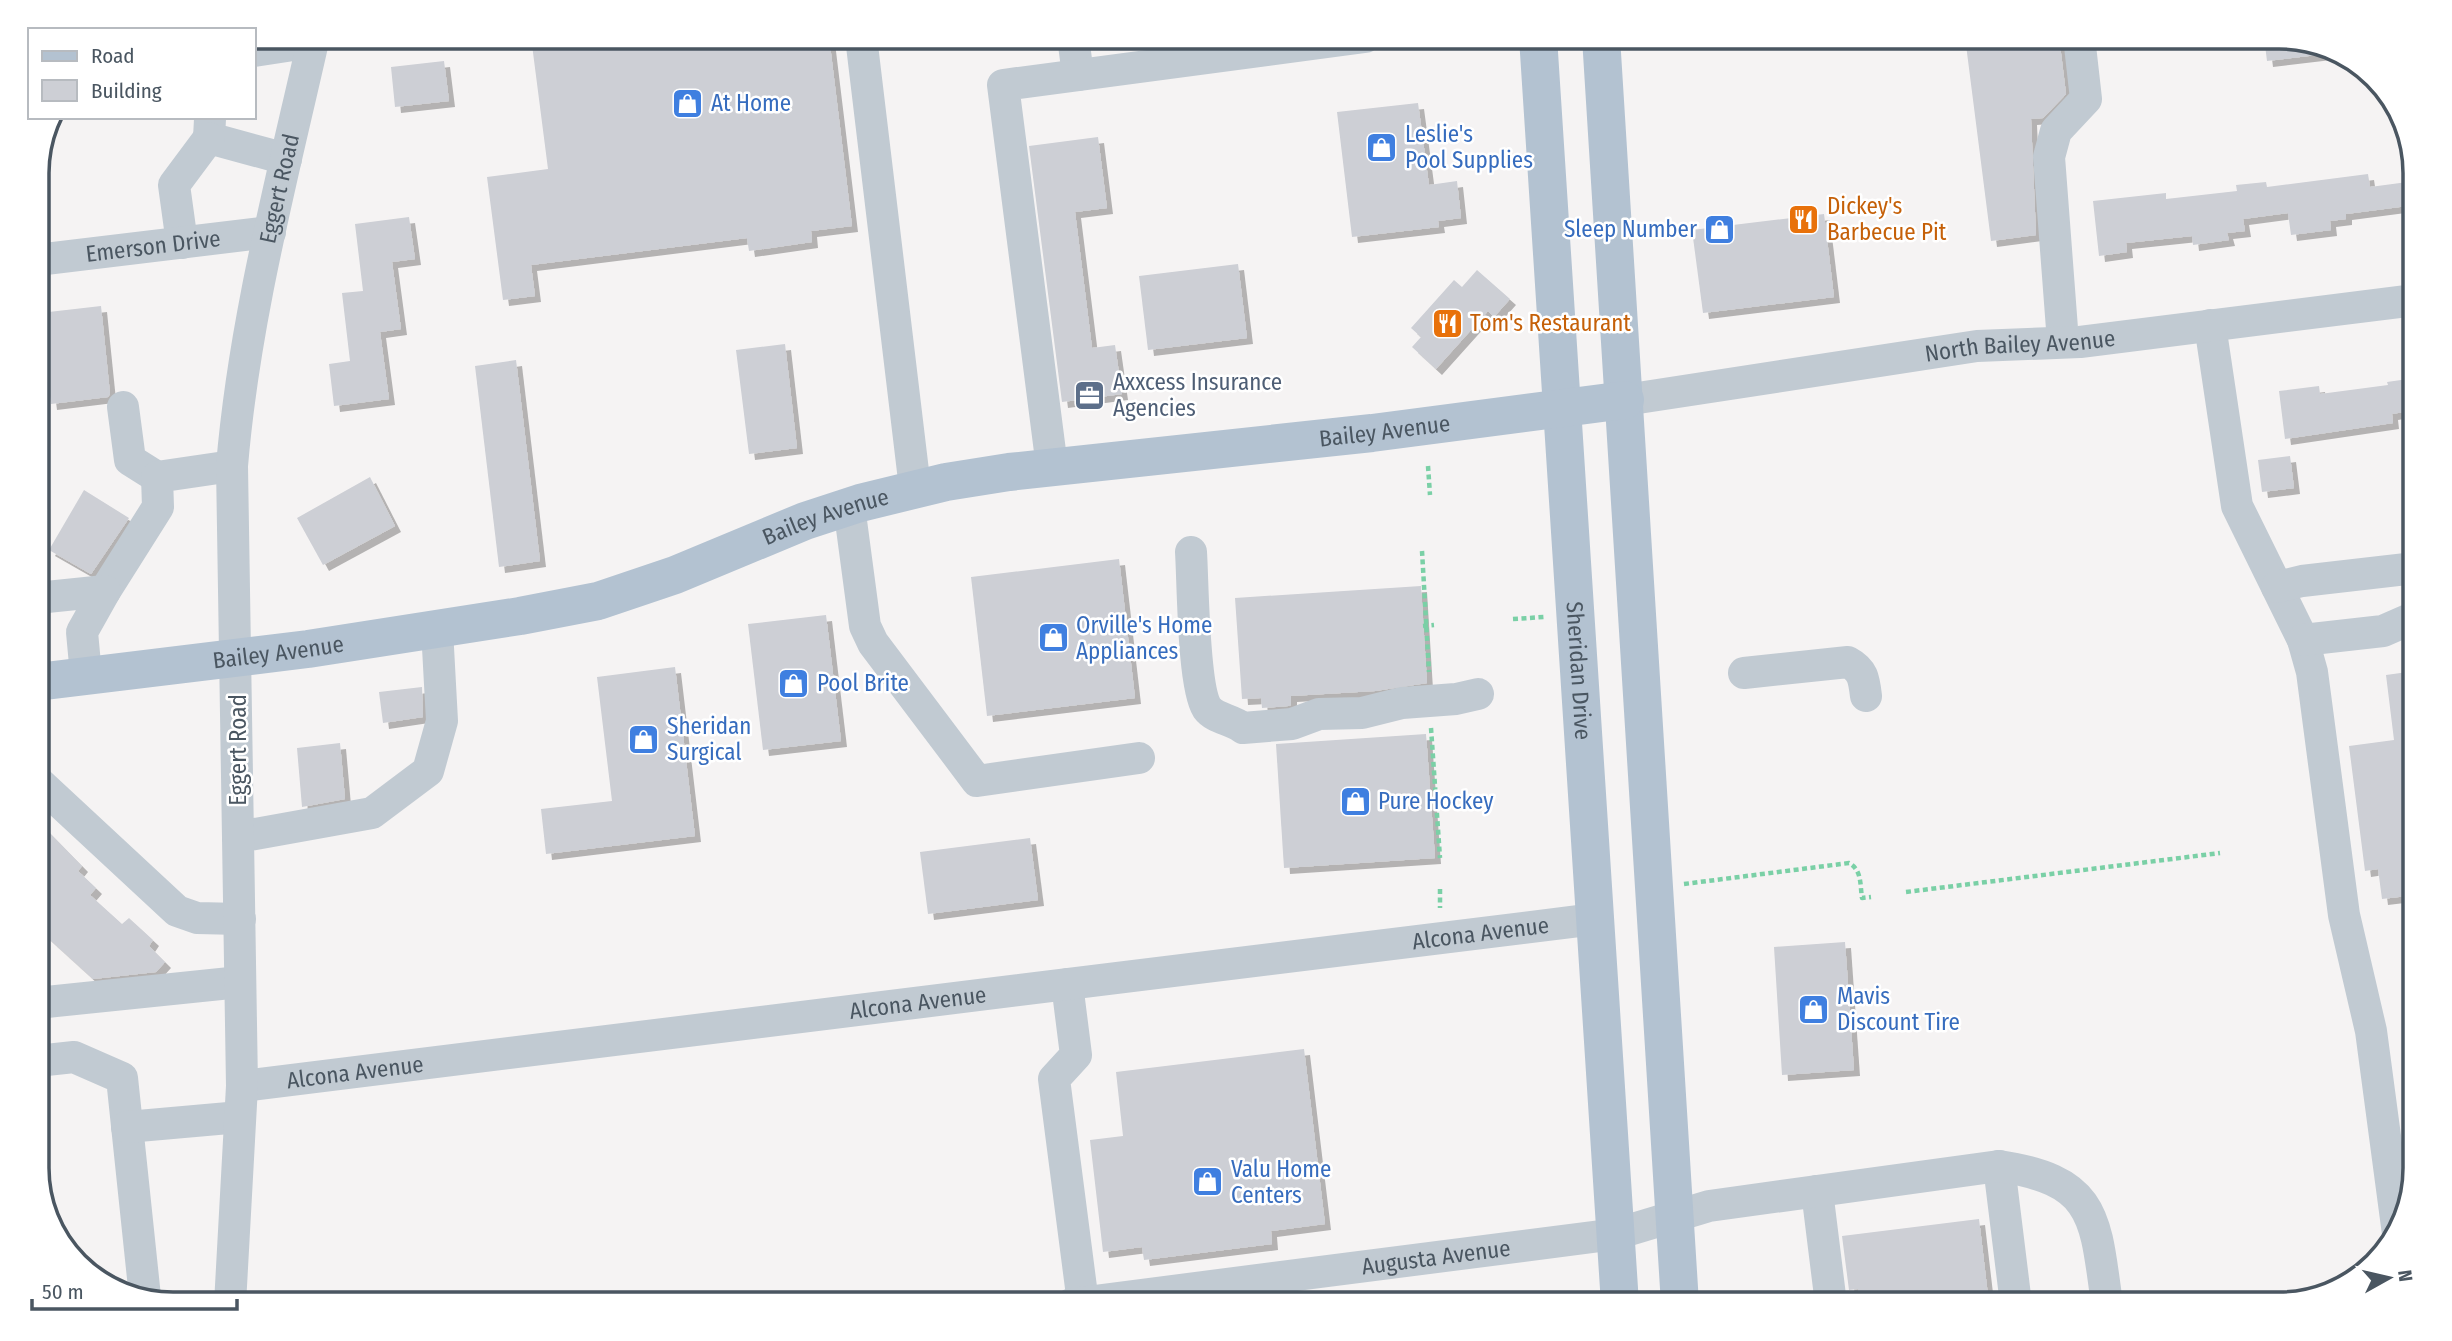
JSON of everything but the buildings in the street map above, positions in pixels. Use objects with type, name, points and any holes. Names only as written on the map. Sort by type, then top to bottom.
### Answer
[{"type":"main road","name":"Sheridan Drive","points":[[1539,49],[1619,1292]]},
{"type":"main road","points":[[1602,49],[1678,1292]]},
{"type":"main road","name":"Bailey Avenue","points":[[49,681],[237,658],[437,629],[598,601],[675,575],[804,521],[915,488],[1052,467],[1625,400]]},
{"type":"street","name":"Eggert Road","points":[[231,1292],[241,1102],[237,658],[232,466],[237,398],[270,232],[311,49]]},
{"type":"street","points":[[862,49],[915,488]]},
{"type":"street","points":[[1075,49],[1078,75]]},
{"type":"street","points":[[1052,467],[1003,85],[1274,49]]},
{"type":"street","points":[[2063,342],[2049,157],[2056,131],[2086,99],[2080,49]]},
{"type":"street","points":[[182,243],[174,186],[209,128],[286,159]]},
{"type":"street","name":"Emerson Drive","points":[[49,259],[270,232]]},
{"type":"street","name":"North Bailey Avenue","points":[[1625,400],[1977,346],[2063,342],[2403,301]]},
{"type":"street","points":[[2210,325],[2237,506],[2302,640],[2312,672],[2344,915],[2371,1031],[2395,1211]]},
{"type":"street","points":[[123,407],[130,460],[157,477],[232,466]]},
{"type":"street","points":[[86,676],[82,632],[158,507],[157,477]]},
{"type":"street","points":[[849,506],[865,626],[873,643],[977,781],[1139,758]]},
{"type":"street","points":[[1191,552],[1203,699],[1208,710],[1219,718],[1232,719],[1243,728],[1292,724],[1319,714],[1362,713],[1402,703],[1456,699],[1478,694]]},
{"type":"street","points":[[2277,587],[2302,581],[2403,569]]},
{"type":"street","points":[[49,597],[106,591]]},
{"type":"street","points":[[2302,640],[2383,631],[2403,622]]},
{"type":"street","points":[[238,837],[372,813],[428,771],[442,721],[437,629]]},
{"type":"street","points":[[1744,674],[1848,662],[1858,667],[1863,676],[1866,696]]},
{"type":"street","points":[[49,793],[177,911],[197,918],[240,919]]},
{"type":"street","name":"Alcona Avenue","points":[[127,1127],[241,1102],[1067,984],[1595,919]]},
{"type":"street","points":[[49,1002],[240,982]]},
{"type":"street","points":[[1067,984],[1076,1055],[1054,1079],[1076,1292]]},
{"type":"street","points":[[49,1060],[74,1057],[121,1078],[144,1288]]},
{"type":"street","points":[[1999,1166],[2015,1292]]},
{"type":"street","name":"Augusta Avenue","points":[[1235,1292],[1616,1234],[1709,1206],[1999,1166],[2033,1171],[2062,1184],[2086,1205],[2097,1233],[2104,1292]]},
{"type":"street","points":[[1817,1191],[1830,1292]]},
{"type":"path","points":[[1428,466],[1430,495]]},
{"type":"path","points":[[1422,551],[1429,676]]},
{"type":"path","points":[[1513,619],[1545,617]]},
{"type":"path","points":[[1425,626],[1434,625]]},
{"type":"path","points":[[1431,726],[1440,858]]},
{"type":"path","points":[[1906,892],[2220,853]]},
{"type":"path","points":[[1679,884],[1849,863],[1856,867],[1859,874],[1861,898],[1871,897]]},
{"type":"path","points":[[1440,889],[1440,908]]},
{"type":"place","name":"At Home","points":[[688,103]]},
{"type":"place","name":"Leslie's Pool Supplies","points":[[1382,147]]},
{"type":"place","name":"Dickey's Barbecue Pit","points":[[1804,219]]},
{"type":"place","name":"Sleep Number","points":[[1720,229]]},
{"type":"place","name":"Tom's Restaurant","points":[[1447,323]]},
{"type":"place","name":"Axxcess Insurance Agencies","points":[[1090,395]]},
{"type":"place","name":"Orville's Home Appliances","points":[[1053,638]]},
{"type":"place","name":"Pool Brite","points":[[794,683]]},
{"type":"place","name":"Sheridan Surgical","points":[[644,739]]},
{"type":"place","name":"Pure Hockey","points":[[1355,801]]},
{"type":"place","name":"Mavis Discount Tire","points":[[1814,1009]]},
{"type":"place","name":"Valu Home Centers","points":[[1208,1182]]}]
